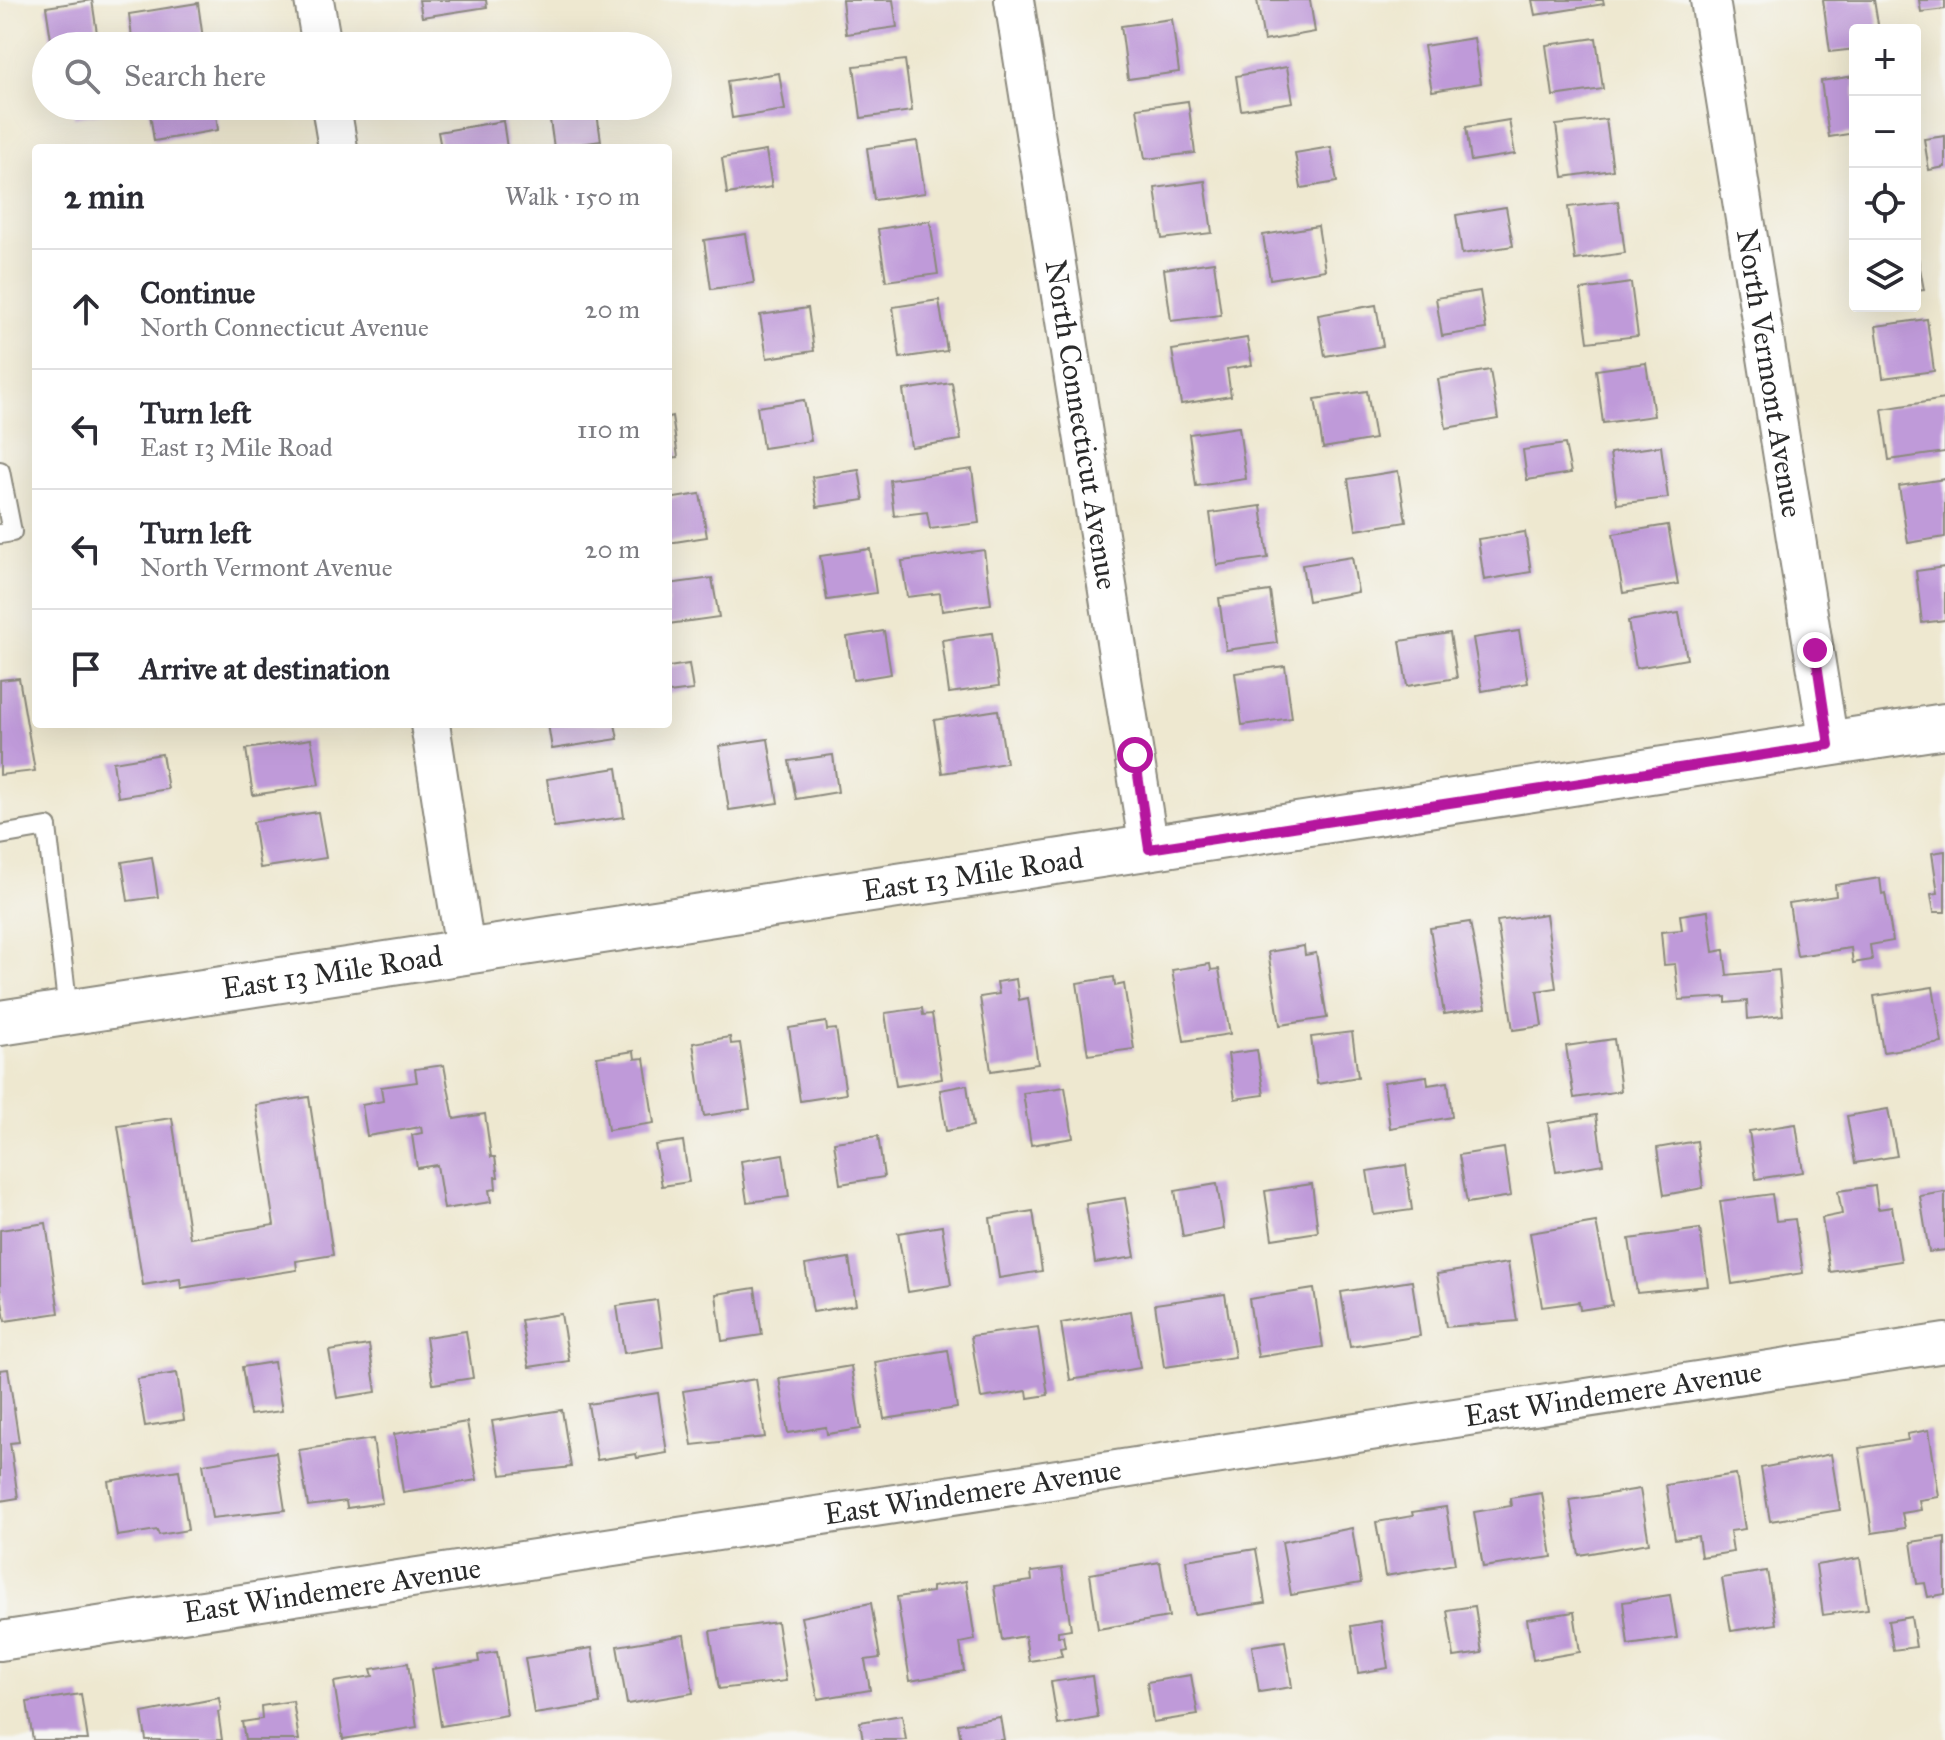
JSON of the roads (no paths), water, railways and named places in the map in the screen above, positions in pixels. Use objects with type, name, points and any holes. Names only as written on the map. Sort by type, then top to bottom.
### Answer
[{"type":"main road","name":"East 13 Mile Road","points":[[0,1023],[1945,726]]},
{"type":"street","points":[[314,0],[320,32]]},
{"type":"street","name":"North Connecticut Avenue","points":[[1014,0],[1149,849]]},
{"type":"street","name":"North Vermont Avenue","points":[[1710,0],[1829,745]]},
{"type":"street","points":[[333,120],[337,144]]},
{"type":"street","points":[[431,728],[465,950]]},
{"type":"street","name":"East Windemere Avenue","points":[[0,1641],[1945,1343]]},
{"type":"lane","points":[[0,471],[12,532],[0,534]]},
{"type":"lane","points":[[0,835],[47,827],[68,1012]]}]
